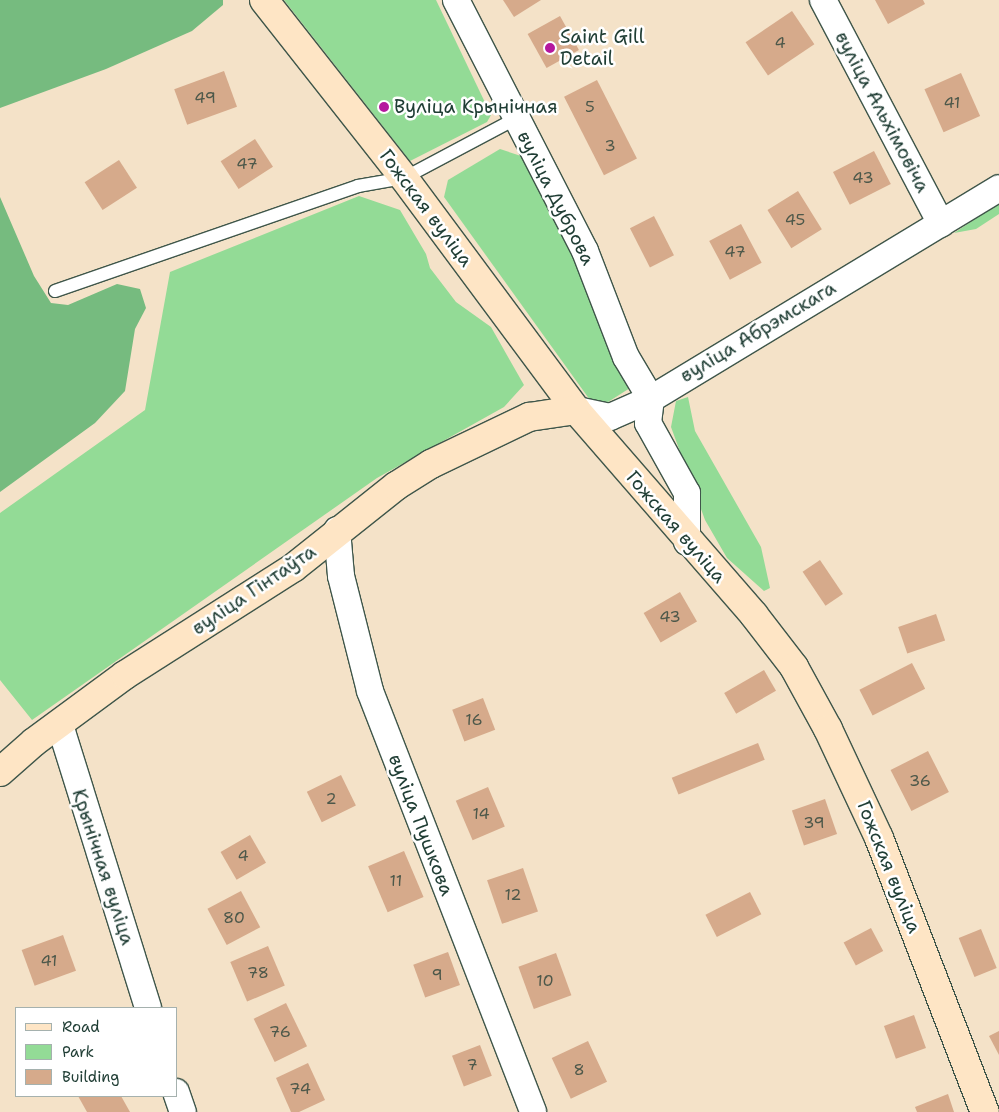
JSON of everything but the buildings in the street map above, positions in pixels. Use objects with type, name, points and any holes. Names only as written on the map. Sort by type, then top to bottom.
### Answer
[{"type":"street","name":"Гожская вуліца","points":[[264,0],[404,178],[576,410],[687,542],[754,615],[794,667],[828,729],[880,838],[986,1112]]},
{"type":"street","name":"вуліца Дуброва","points":[[456,0],[515,119],[585,251],[626,357],[651,398]]},
{"type":"street","name":"вуліца Альхімовіча","points":[[823,0],[941,224]]},
{"type":"street","name":"вуліца Абрэмскага","points":[[576,410],[610,418],[651,398],[999,188]]},
{"type":"street","points":[[651,398],[648,423],[687,493],[687,542]]},
{"type":"street","name":"вуліца Гінтаўта","points":[[0,772],[34,742],[60,725],[125,675],[293,568],[337,530],[396,486],[431,464],[529,417],[576,410]]},
{"type":"street","name":"вуліца Пушкова","points":[[337,530],[341,576],[370,692],[533,1112]]},
{"type":"street","name":"Крынічная вуліца","points":[[60,725],[148,1007]]},
{"type":"street","points":[[178,1097],[183,1112]]},
{"type":"lane","points":[[55,291],[358,186],[404,178],[515,119]]},
{"type":"green space","points":[[0,0],[223,0],[223,5],[192,31],[106,69],[0,108]]},
{"type":"green space","points":[[284,0],[436,0],[491,115],[487,122],[410,161]]},
{"type":"green space","points":[[500,149],[521,156],[568,239],[630,388],[608,402],[590,400],[444,197],[448,180]]},
{"type":"green space","points":[[359,196],[400,210],[426,254],[430,268],[456,302],[491,327],[524,385],[504,407],[377,478],[32,720],[0,680],[0,513],[145,410],[170,272]]},
{"type":"green space","points":[[0,197],[34,276],[51,303],[68,305],[117,284],[140,289],[146,308],[135,329],[125,391],[95,423],[0,492]]},
{"type":"green space","points":[[999,203],[999,214],[976,229],[954,233]]},
{"type":"green space","points":[[688,397],[695,431],[761,547],[770,588],[764,591],[727,558],[705,520],[671,427],[676,401]]},
{"type":"place","name":"Saint Gill Detail","points":[[550,48]]},
{"type":"place","name":"Вуліца Крынічная","points":[[384,107]]}]
